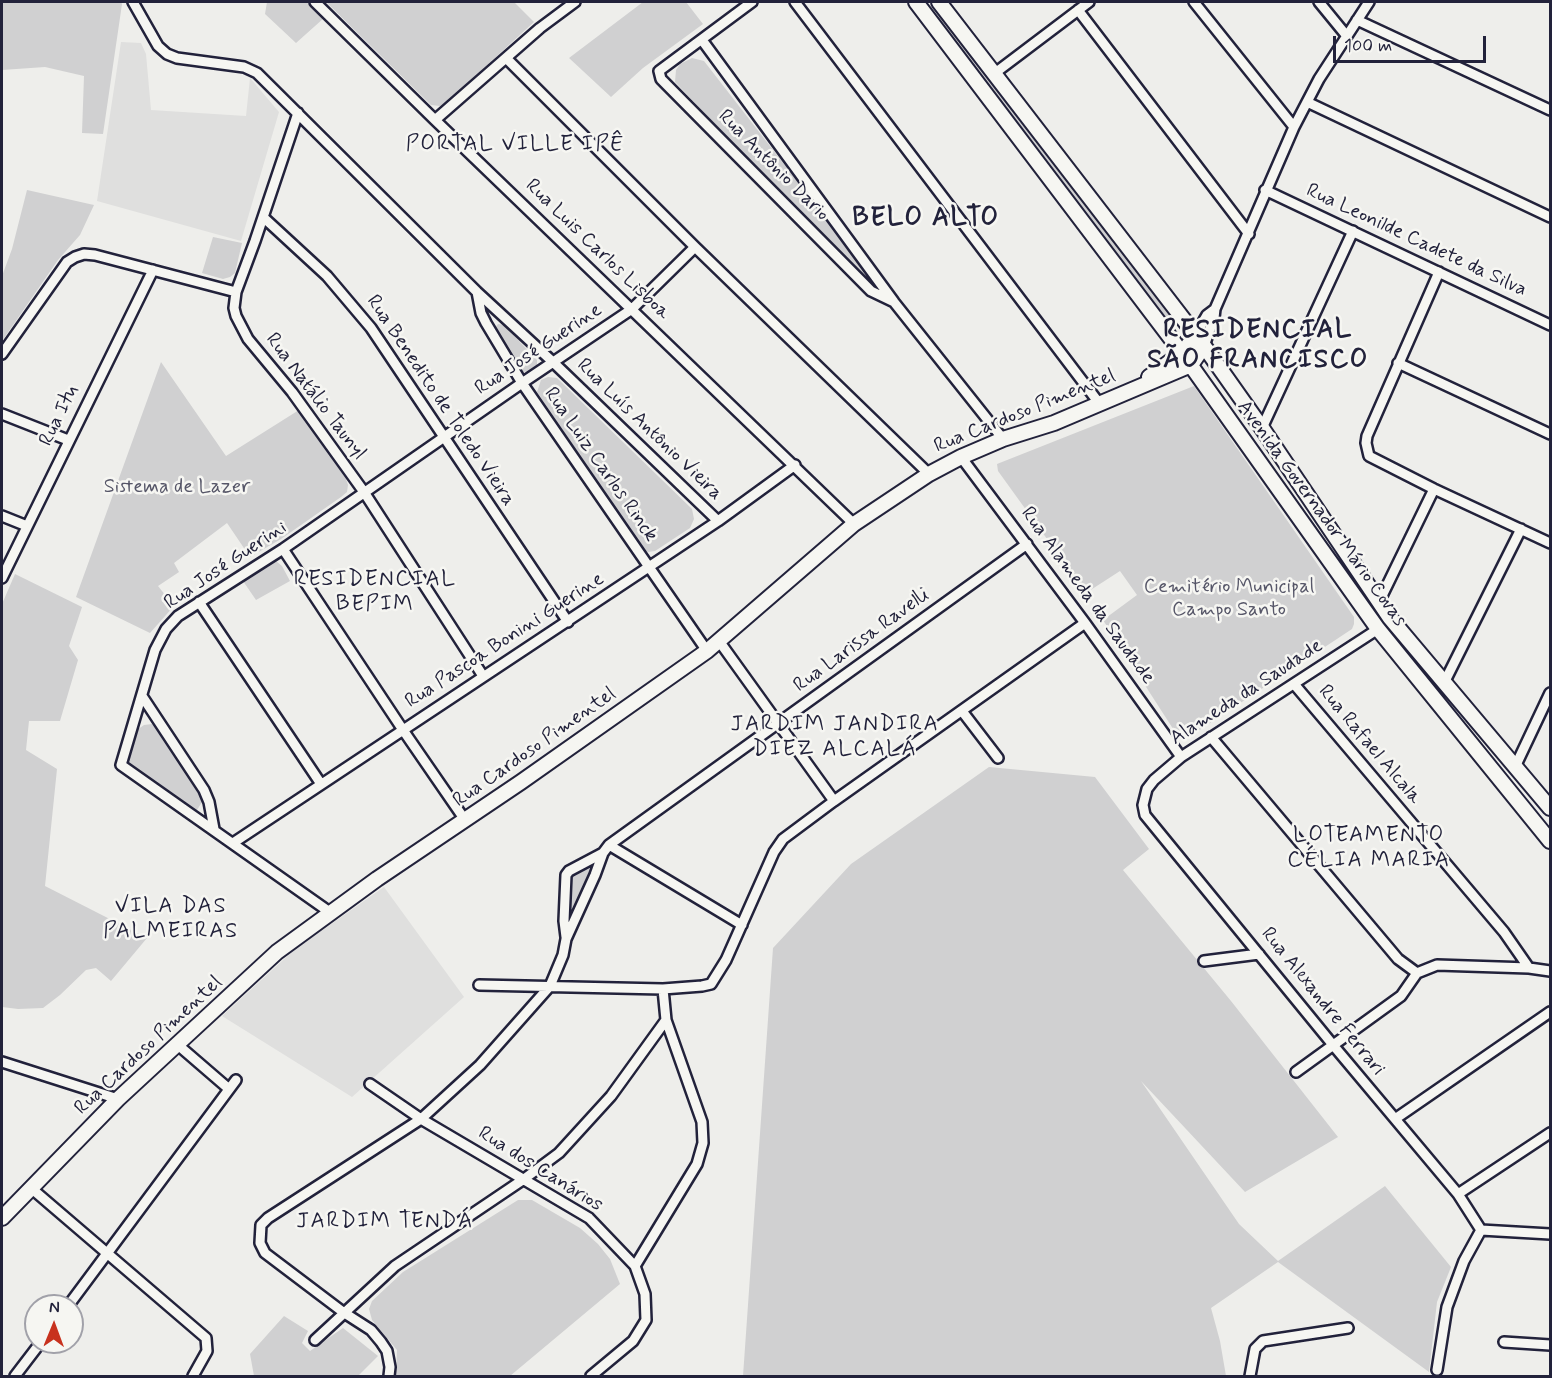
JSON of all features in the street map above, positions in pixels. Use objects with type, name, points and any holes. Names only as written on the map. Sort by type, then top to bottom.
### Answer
[{"type":"main road","name":"Avenida Governador Mário Covas","points":[[916,2],[1191,365],[1378,629],[1551,841]]},
{"type":"main road","name":"Avenida Governador Mário Covas","points":[[939,2],[1199,341],[1262,428],[1379,602],[1444,683],[1551,808]]},
{"type":"main road","name":"Rua Cardoso Pimentel","points":[[1142,385],[1149,376],[1199,341]]},
{"type":"main road","name":"Rua Cardoso Pimentel","points":[[2,1218],[118,1100],[278,952],[377,879],[707,651],[854,524],[929,474],[962,457],[1003,439],[1054,423],[1191,365],[1199,341]]},
{"type":"street","name":"Rua Luís Antônio Vieira","points":[[133,2],[158,46],[166,54],[177,58],[252,69],[477,292],[718,521]]},
{"type":"street","name":"Rua Luis Carlos Lisboa","points":[[315,2],[854,524]]},
{"type":"street","points":[[435,120],[506,57],[575,2]]},
{"type":"street","points":[[752,2],[702,40],[894,302],[1003,439]]},
{"type":"street","points":[[795,2],[1099,403]]},
{"type":"street","points":[[994,73],[1089,2]]},
{"type":"street","points":[[1194,2],[1294,127]]},
{"type":"street","points":[[1319,2],[1346,35]]},
{"type":"street","name":"Rua Cardoso Pimentel","points":[[1199,341],[1214,318],[1215,309],[1294,127],[1346,35],[1369,2]]},
{"type":"street","points":[[1078,10],[1249,234]]},
{"type":"street","points":[[1357,20],[1551,110]]},
{"type":"street","name":"Rua Antônio Dario","points":[[702,40],[660,71],[661,79],[871,291],[894,302]]},
{"type":"street","points":[[506,57],[695,247],[929,474]]},
{"type":"street","points":[[1307,102],[1551,217]]},
{"type":"street","name":"Rua Natálio Taunyl","points":[[298,113],[236,292],[234,308],[239,325],[292,392],[364,492],[483,676]]},
{"type":"street","name":"Rua Leonilde Cadete da Silva","points":[[1266,190],[1551,324]]},
{"type":"street","name":"Rua Benedito de Toledo Vieira","points":[[263,217],[347,297],[568,622]]},
{"type":"street","points":[[1262,428],[1353,231]]},
{"type":"street","name":"Rua José Guerine","points":[[364,492],[632,309],[695,247]]},
{"type":"street","points":[[2,354],[66,262],[84,254],[236,292]]},
{"type":"street","name":"Rua Itu","points":[[2,578],[153,270]]},
{"type":"street","points":[[1439,272],[1367,436],[1366,450],[1369,456],[1434,489],[1551,543]]},
{"type":"street","name":"Rua Luiz Carlos Rinck","points":[[477,292],[481,313],[522,383],[707,651]]},
{"type":"street","points":[[1398,363],[1551,434]]},
{"type":"street","points":[[2,414],[68,440]]},
{"type":"street","name":"Rua Alameda da Saudade","points":[[962,457],[1181,757]]},
{"type":"street","name":"Rua Pascoa Bonini Guerine","points":[[233,843],[568,622],[718,521],[795,465]]},
{"type":"street","points":[[1379,602],[1434,489]]},
{"type":"street","name":"Rua José Guerini","points":[[214,829],[121,765],[155,650],[166,629],[178,616],[283,549],[364,492]]},
{"type":"street","points":[[2,516],[27,526]]},
{"type":"street","points":[[1444,683],[1521,529]]},
{"type":"street","name":"Rua Larissa Ravelli","points":[[566,939],[564,921],[566,875],[569,871],[606,849],[1027,544]]},
{"type":"street","points":[[283,549],[465,820]]},
{"type":"street","points":[[199,602],[321,784]]},
{"type":"street","points":[[479,985],[663,989],[711,984],[726,960],[778,845],[834,801],[1085,623]]},
{"type":"street","name":"Alameda da Saudade","points":[[1144,795],[1154,780],[1181,757],[1378,629]]},
{"type":"street","points":[[719,642],[834,801]]},
{"type":"street","name":"Rua Rafael Alcala","points":[[1294,684],[1504,932],[1529,968]]},
{"type":"street","points":[[1515,767],[1551,693]]},
{"type":"street","points":[[142,696],[204,790],[209,802],[214,829],[331,912]]},
{"type":"street","points":[[962,711],[998,758]]},
{"type":"street","points":[[1211,737],[1398,959],[1417,973]]},
{"type":"street","name":"Rua Alexandre Ferrari","points":[[1144,795],[1145,815],[1458,1194],[1481,1230]]},
{"type":"street","points":[[389,1377],[387,1351],[371,1330],[343,1312],[265,1253],[260,1243],[261,1225],[268,1218],[421,1119],[480,1065],[550,986],[563,955],[566,939],[606,849],[742,925]]},
{"type":"street","points":[[1204,962],[1259,954]]},
{"type":"street","points":[[1296,1072],[1401,996],[1417,973],[1437,966],[1529,968],[1551,971]]},
{"type":"street","points":[[634,1266],[697,1164],[703,1143],[702,1122],[666,1020],[663,989]]},
{"type":"street","points":[[1395,1119],[1551,1012]]},
{"type":"street","points":[[315,1340],[395,1266],[559,1153],[611,1096],[666,1020]]},
{"type":"street","points":[[178,1045],[229,1089]]},
{"type":"street","points":[[2,1062],[118,1100]]},
{"type":"street","points":[[77,1294],[236,1080]]},
{"type":"street","name":"Rua dos Canários","points":[[370,1084],[421,1119],[589,1218],[634,1266],[645,1294],[646,1320],[633,1341],[591,1377]]},
{"type":"street","points":[[1458,1194],[1550,1133]]},
{"type":"street","points":[[32,1188],[206,1338],[207,1351],[193,1377]]},
{"type":"street","points":[[1437,1370],[1447,1307],[1464,1261],[1481,1230],[1551,1234]]},
{"type":"street","points":[[1250,1377],[1255,1349],[1263,1341],[1348,1329]]},
{"type":"street","points":[[1504,1342],[1551,1345]]},
{"type":"street","points":[[15,1377],[32,1354]]},
{"type":"shaded area","points":[[121,42],[141,43],[146,54],[151,110],[246,116],[250,78],[279,112],[241,241],[97,201]]},
{"type":"shaded area","points":[[384,887],[464,997],[352,1097],[222,1016],[294,950]]},
{"type":"green space","points":[[2,2],[121,2],[103,134],[82,133],[84,76],[45,67],[2,70]]},
{"type":"green space","points":[[267,2],[307,2],[324,18],[296,43],[265,14]]},
{"type":"green space","points":[[326,2],[514,2],[534,22],[440,106],[431,105]]},
{"type":"green space","points":[[643,2],[686,2],[703,24],[643,68],[611,97],[569,58]]},
{"type":"green space","points":[[941,15],[1175,323],[1171,327],[936,18]]},
{"type":"green space","points":[[692,58],[704,61],[874,280],[873,284],[868,285],[675,82],[676,70],[680,64]]},
{"type":"green space","points":[[27,190],[94,205],[80,235],[58,260],[2,341],[2,276],[12,249]]},
{"type":"green space","points":[[213,237],[242,243],[235,273],[230,277],[223,279],[202,273]]},
{"type":"green space","points":[[498,324],[504,325],[537,360],[537,366],[533,371],[523,372],[496,333],[495,328]]},
{"type":"green space","name":"Sistema de Lazer","points":[[161,362],[226,456],[299,410],[348,485],[347,492],[341,497],[281,539],[250,557],[227,523],[174,563],[179,572],[158,586],[174,606],[150,633],[76,597]]},
{"type":"green space","points":[[548,377],[557,378],[692,509],[694,519],[690,528],[655,551],[648,552],[642,549],[537,392],[541,380]]},
{"type":"green space","name":"Cemitério Municipal Campo Santo","points":[[1194,386],[1354,617],[1354,624],[1352,629],[1189,737],[1182,737],[1177,735],[1103,620],[1137,595],[1120,571],[1086,593],[998,471],[997,464]]},
{"type":"green space","points":[[276,561],[282,566],[290,581],[256,600],[243,581]]},
{"type":"green space","points":[[15,574],[82,607],[69,646],[78,660],[60,721],[29,721],[26,750],[57,769],[45,886],[147,938],[111,981],[96,968],[86,970],[43,1008],[18,1009],[2,1007],[2,604]]},
{"type":"green space","points":[[152,724],[157,727],[201,795],[202,802],[197,810],[191,811],[127,762],[137,730],[144,725]]},
{"type":"green space","points":[[989,767],[1095,777],[1149,849],[1123,870],[1231,1001],[1338,1137],[1245,1192],[1141,1081],[1239,1224],[1278,1261],[1385,1186],[1451,1267],[1437,1302],[1429,1372],[1278,1262],[1211,1308],[1226,1376],[743,1376],[773,948],[851,864]]},
{"type":"green space","points":[[587,865],[593,870],[572,917],[568,916],[568,877]]},
{"type":"green space","points":[[518,1200],[532,1200],[580,1228],[598,1244],[610,1259],[620,1284],[510,1376],[396,1376],[397,1350],[372,1320],[369,1309],[372,1301],[403,1272]]},
{"type":"green space","points":[[284,1316],[308,1331],[302,1343],[310,1351],[343,1328],[378,1356],[358,1376],[254,1376],[250,1354]]},
{"type":"district","name":"PORTAL VILLE IPÊ","points":[[515,145]]},
{"type":"district","name":"BELO ALTO","points":[[926,220]]},
{"type":"district","name":"RESIDENCIAL SÃO FRANCISCO","points":[[1258,347]]},
{"type":"district","name":"RESIDENCIAL BEPIM","points":[[375,592]]},
{"type":"district","name":"JARDIM JANDIRA DIEZ ALCALÁ","points":[[835,738]]},
{"type":"district","name":"LOTEAMENTO CÉLIA MARIA","points":[[1369,848]]},
{"type":"district","name":"VILA DAS PALMEIRAS","points":[[171,920]]},
{"type":"district","name":"JARDIM TENDÁ","points":[[385,1222]]}]
